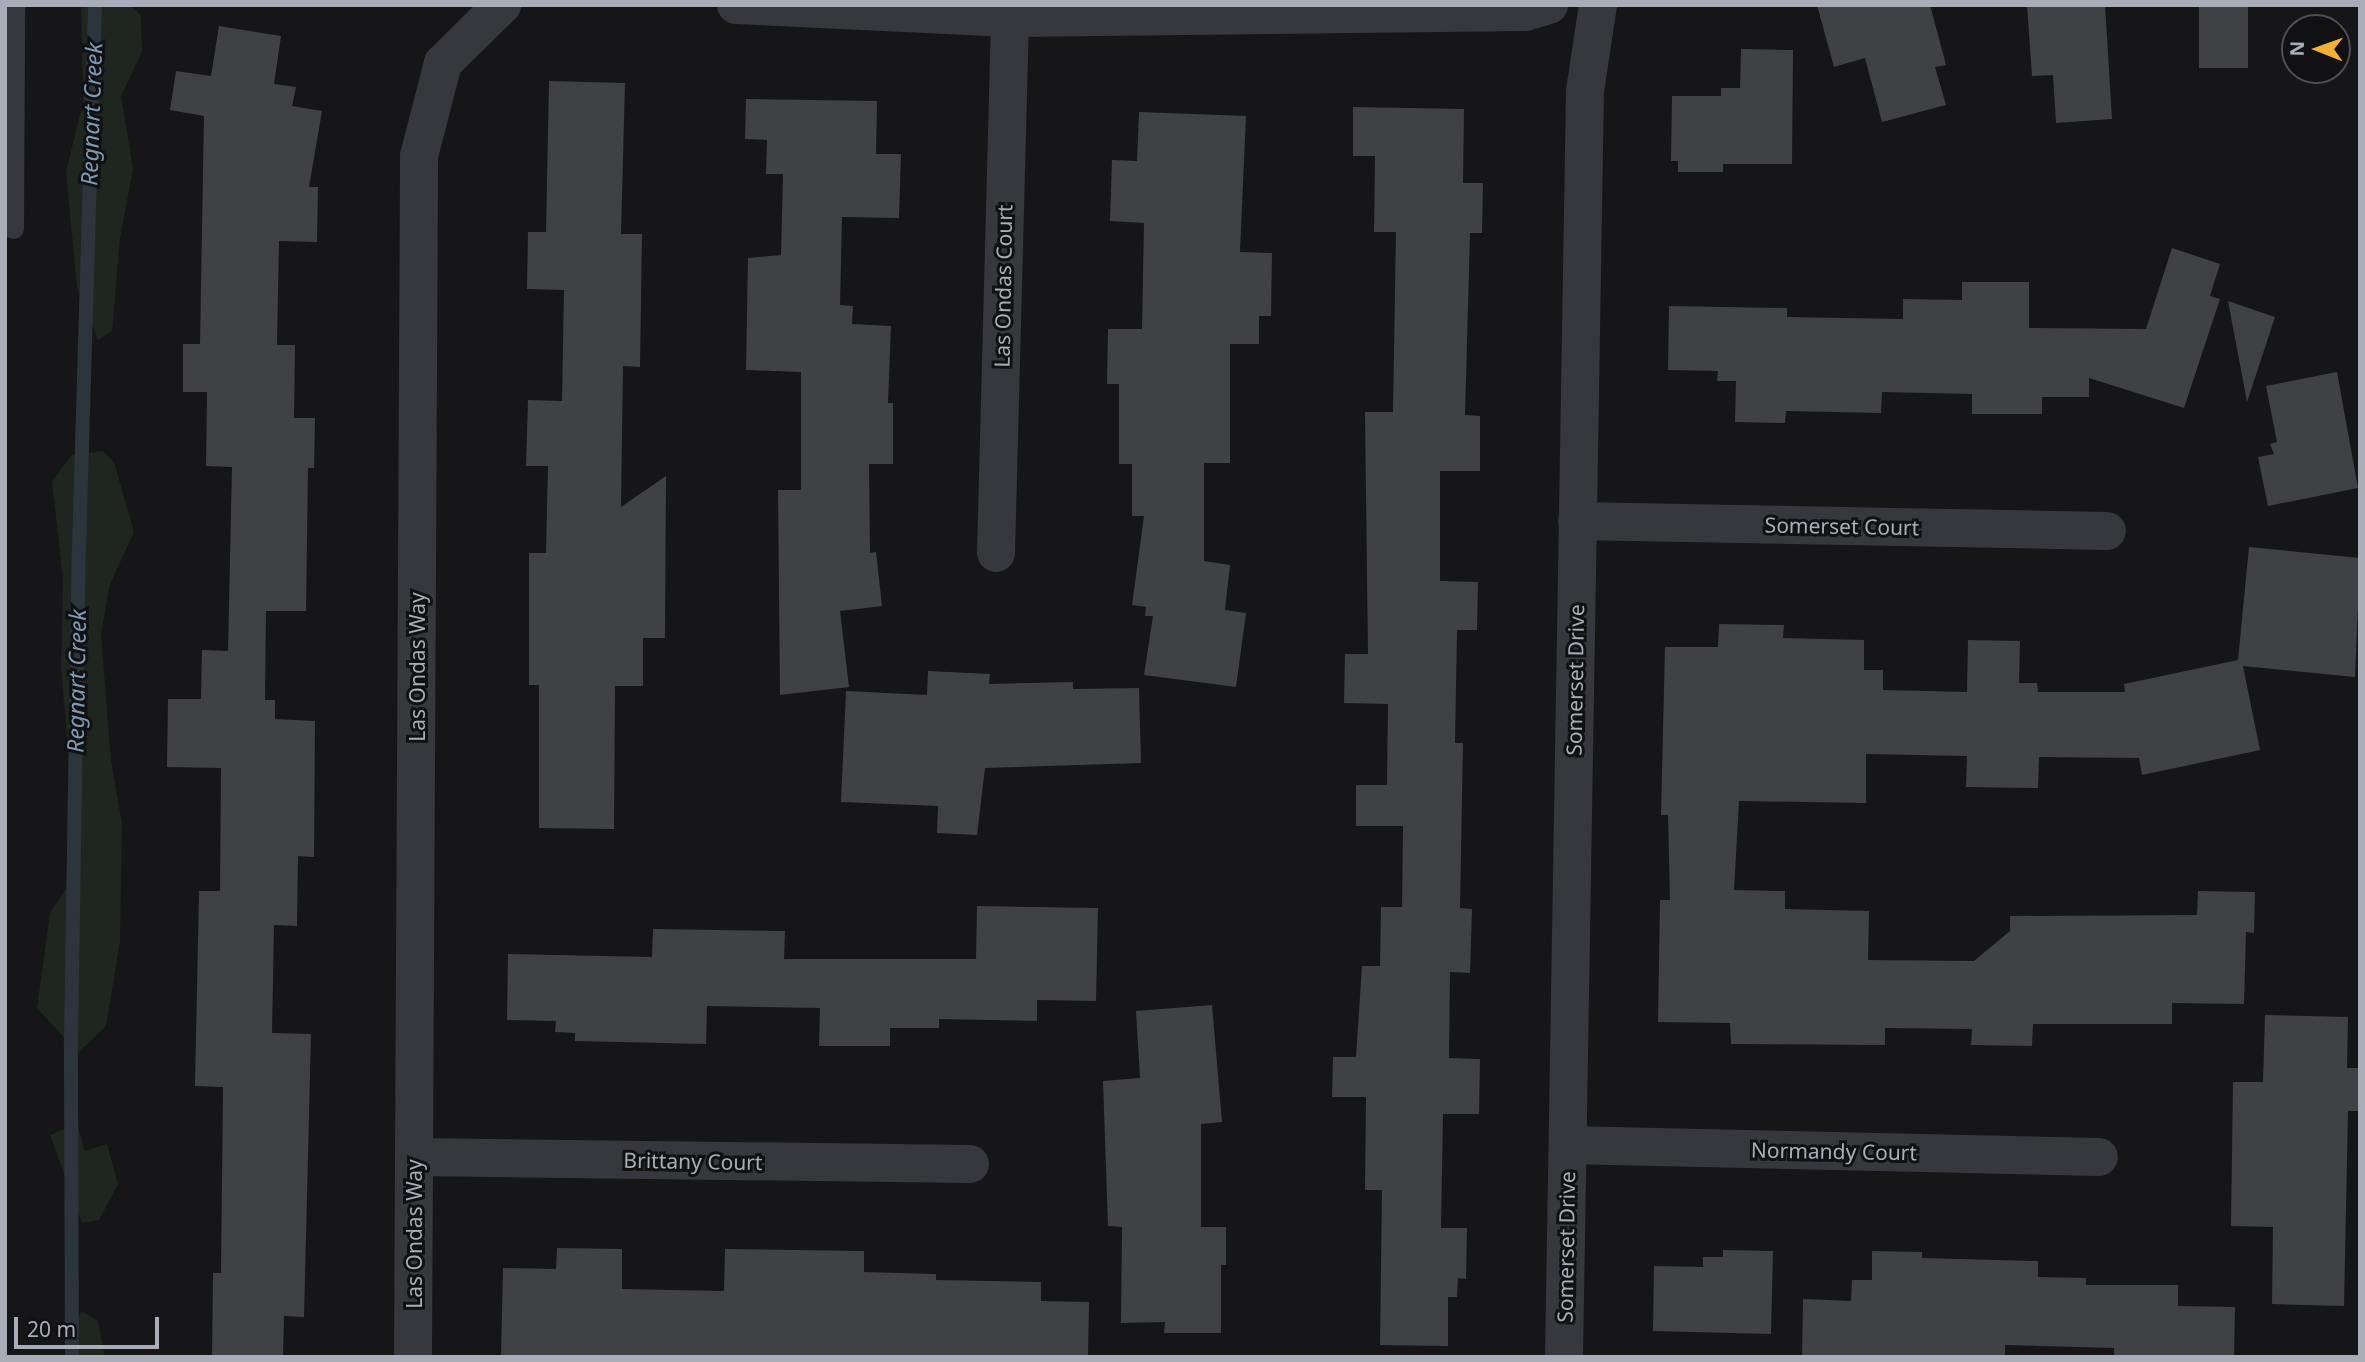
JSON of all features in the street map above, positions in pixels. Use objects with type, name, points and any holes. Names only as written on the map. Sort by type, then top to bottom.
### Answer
[{"type":"street","name":"Las Ondas Way","points":[[414,1357],[419,156],[443,63],[502,5]]},
{"type":"street","points":[[736,5],[1010,18],[1525,12],[1549,5]]},
{"type":"street","name":"Somerset Drive","points":[[1564,1357],[1585,91],[1598,5]]},
{"type":"street","name":"Las Ondas Court","points":[[996,553],[1010,18]]},
{"type":"street","name":"Somerset Court","points":[[1577,522],[2107,531]]},
{"type":"street","name":"Normandy Court","points":[[1568,1145],[2099,1157]]},
{"type":"street","name":"Brittany Court","points":[[415,1157],[970,1164]]},
{"type":"lane","points":[[13,228],[10,129],[14,5]]},
{"type":"shaded area","points":[[81,5],[131,5],[141,16],[142,52],[121,96],[133,169],[120,238],[112,331],[98,340],[77,287],[66,172],[83,102]]},
{"type":"shaded area","points":[[103,451],[114,462],[134,532],[110,584],[101,634],[111,760],[122,824],[120,941],[106,1026],[78,1053],[37,1008],[50,913],[79,869],[61,668],[63,580],[52,481],[72,455]]},
{"type":"shaded area","points":[[77,1124],[85,1151],[107,1144],[118,1184],[99,1220],[82,1223],[50,1135]]},
{"type":"shaded area","points":[[81,1311],[98,1321],[105,1357],[66,1357]]},
{"type":"building","points":[[1817,5],[1930,5],[1946,65],[1935,67],[1946,105],[1882,122],[1865,58],[1834,67]]},
{"type":"building","points":[[2027,5],[2105,5],[2112,119],[2056,123],[2053,75],[2032,76]]},
{"type":"building","points":[[2199,5],[2248,5],[2248,68],[2199,68]]},
{"type":"building","points":[[219,26],[281,36],[274,84],[296,87],[292,106],[322,111],[309,187],[318,187],[317,242],[279,241],[277,345],[295,345],[294,418],[315,418],[314,468],[308,468],[306,611],[266,611],[265,700],[275,700],[275,719],[315,721],[314,857],[298,856],[297,926],[274,925],[272,1033],[311,1034],[304,1317],[284,1316],[283,1357],[212,1357],[213,1273],[221,1273],[223,1087],[195,1086],[199,891],[220,891],[221,768],[167,767],[168,699],[201,699],[202,650],[228,651],[232,467],[206,466],[207,392],[183,392],[183,344],[200,344],[204,116],[170,110],[176,71],[211,76]]},
{"type":"building","points":[[1741,49],[1793,50],[1792,164],[1723,164],[1723,172],[1678,172],[1678,161],[1671,161],[1672,96],[1721,96],[1721,88],[1740,88]]},
{"type":"building","points":[[549,81],[625,83],[621,234],[642,234],[640,367],[623,366],[621,507],[666,476],[665,638],[643,638],[643,686],[615,686],[614,829],[539,828],[539,685],[529,685],[529,553],[546,553],[548,466],[526,466],[528,400],[562,401],[564,290],[527,289],[528,232],[546,232]]},
{"type":"building","points":[[746,99],[877,101],[876,154],[901,154],[899,218],[842,217],[840,305],[853,306],[852,324],[891,326],[888,403],[893,403],[893,464],[869,464],[870,553],[876,552],[882,606],[840,611],[849,687],[780,695],[778,490],[801,490],[801,372],[746,370],[748,258],[781,255],[783,174],[766,174],[767,140],[745,139]]},
{"type":"building","points":[[1353,107],[1464,109],[1463,183],[1483,183],[1482,233],[1470,233],[1465,415],[1480,416],[1480,471],[1440,471],[1440,581],[1478,582],[1477,630],[1457,630],[1455,743],[1463,743],[1460,908],[1472,909],[1470,973],[1450,972],[1449,1058],[1480,1059],[1479,1114],[1443,1114],[1441,1228],[1467,1228],[1466,1279],[1458,1278],[1457,1297],[1448,1297],[1448,1346],[1380,1345],[1382,1190],[1365,1190],[1366,1097],[1332,1097],[1333,1057],[1356,1057],[1362,966],[1380,966],[1381,907],[1402,907],[1403,826],[1356,826],[1356,785],[1387,785],[1388,704],[1344,703],[1345,654],[1368,654],[1365,412],[1393,412],[1396,232],[1374,232],[1375,156],[1353,156]]},
{"type":"building","points":[[1139,112],[1246,116],[1240,252],[1272,253],[1271,316],[1259,316],[1259,344],[1230,344],[1230,463],[1204,463],[1204,561],[1230,565],[1225,610],[1246,613],[1236,687],[1144,675],[1153,616],[1145,616],[1146,607],[1132,605],[1144,516],[1132,516],[1132,464],[1119,464],[1119,384],[1107,384],[1108,329],[1142,329],[1144,223],[1110,221],[1112,160],[1137,161]]},
{"type":"building","points":[[2172,248],[2220,264],[2210,296],[2220,299],[2184,408],[2089,378],[2089,397],[2042,397],[2042,414],[1972,414],[1972,394],[1882,392],[1881,413],[1786,411],[1785,423],[1735,422],[1736,381],[1717,381],[1718,371],[1668,370],[1669,306],[1787,308],[1787,317],[1903,319],[1903,299],[1962,300],[1962,282],[2029,282],[2029,328],[2146,329]]},
{"type":"building","points":[[2228,301],[2275,317],[2247,402]]},
{"type":"building","points":[[2337,372],[2358,488],[2268,506],[2258,457],[2274,454],[2270,444],[2277,442],[2266,386]]},
{"type":"building","points":[[2249,547],[2360,558],[2355,677],[2243,666],[2260,750],[2142,775],[2139,758],[2039,757],[2038,788],[1966,787],[1967,756],[1866,754],[1866,803],[1739,801],[1734,890],[1785,891],[1785,909],[1869,911],[1868,960],[1974,961],[2010,931],[2010,916],[2197,915],[2198,891],[2255,892],[2254,933],[2246,932],[2244,1004],[2172,1003],[2172,1024],[2033,1024],[2032,1046],[1971,1045],[1972,1029],[1885,1028],[1885,1045],[1731,1044],[1730,1023],[1658,1022],[1660,900],[1670,900],[1668,815],[1661,815],[1665,647],[1718,647],[1719,624],[1784,625],[1783,638],[1864,640],[1864,670],[1883,670],[1883,690],[1967,692],[1968,640],[2020,641],[2019,683],[2037,683],[2038,692],[2125,692],[2124,684],[2238,660]]},
{"type":"building","points":[[928,671],[990,674],[989,684],[1073,682],[1073,689],[1139,688],[1141,763],[985,768],[977,835],[937,833],[938,806],[841,802],[846,691],[927,695]]},
{"type":"building","points":[[977,906],[1098,908],[1096,1001],[1037,1000],[1037,1021],[939,1019],[939,1028],[890,1028],[890,1046],[819,1046],[820,1008],[707,1006],[706,1044],[575,1041],[575,1033],[555,1032],[556,1021],[507,1020],[508,954],[652,957],[653,929],[785,931],[784,959],[976,959]]},
{"type":"building","points":[[1212,1005],[1222,1122],[1201,1124],[1201,1227],[1226,1227],[1226,1265],[1221,1265],[1221,1333],[1164,1333],[1165,1322],[1121,1323],[1122,1227],[1108,1226],[1103,1081],[1140,1078],[1136,1011]]},
{"type":"building","points":[[2265,1015],[2348,1017],[2347,1068],[2360,1068],[2360,1111],[2348,1111],[2344,1306],[2272,1304],[2273,1227],[2231,1226],[2233,1082],[2263,1082]]},
{"type":"building","points":[[557,1248],[622,1249],[622,1289],[724,1291],[725,1249],[864,1251],[864,1272],[936,1274],[936,1280],[1041,1282],[1041,1301],[1089,1302],[1088,1357],[501,1357],[503,1268],[556,1269]]},
{"type":"building","points":[[1723,1250],[1773,1251],[1771,1334],[1653,1331],[1654,1266],[1703,1267],[1703,1257],[1723,1257]]},
{"type":"building","points":[[1872,1251],[1922,1252],[1922,1258],[2038,1261],[2038,1277],[2086,1278],[2086,1285],[2178,1285],[2178,1306],[2235,1307],[2234,1357],[2114,1357],[2114,1348],[2005,1345],[2005,1357],[1802,1357],[1803,1299],[1851,1301],[1852,1280],[1872,1280]]},
{"type":"waterway","name":"Regnart Creek","points":[[72,1357],[71,1040],[79,549],[95,5]]}]
